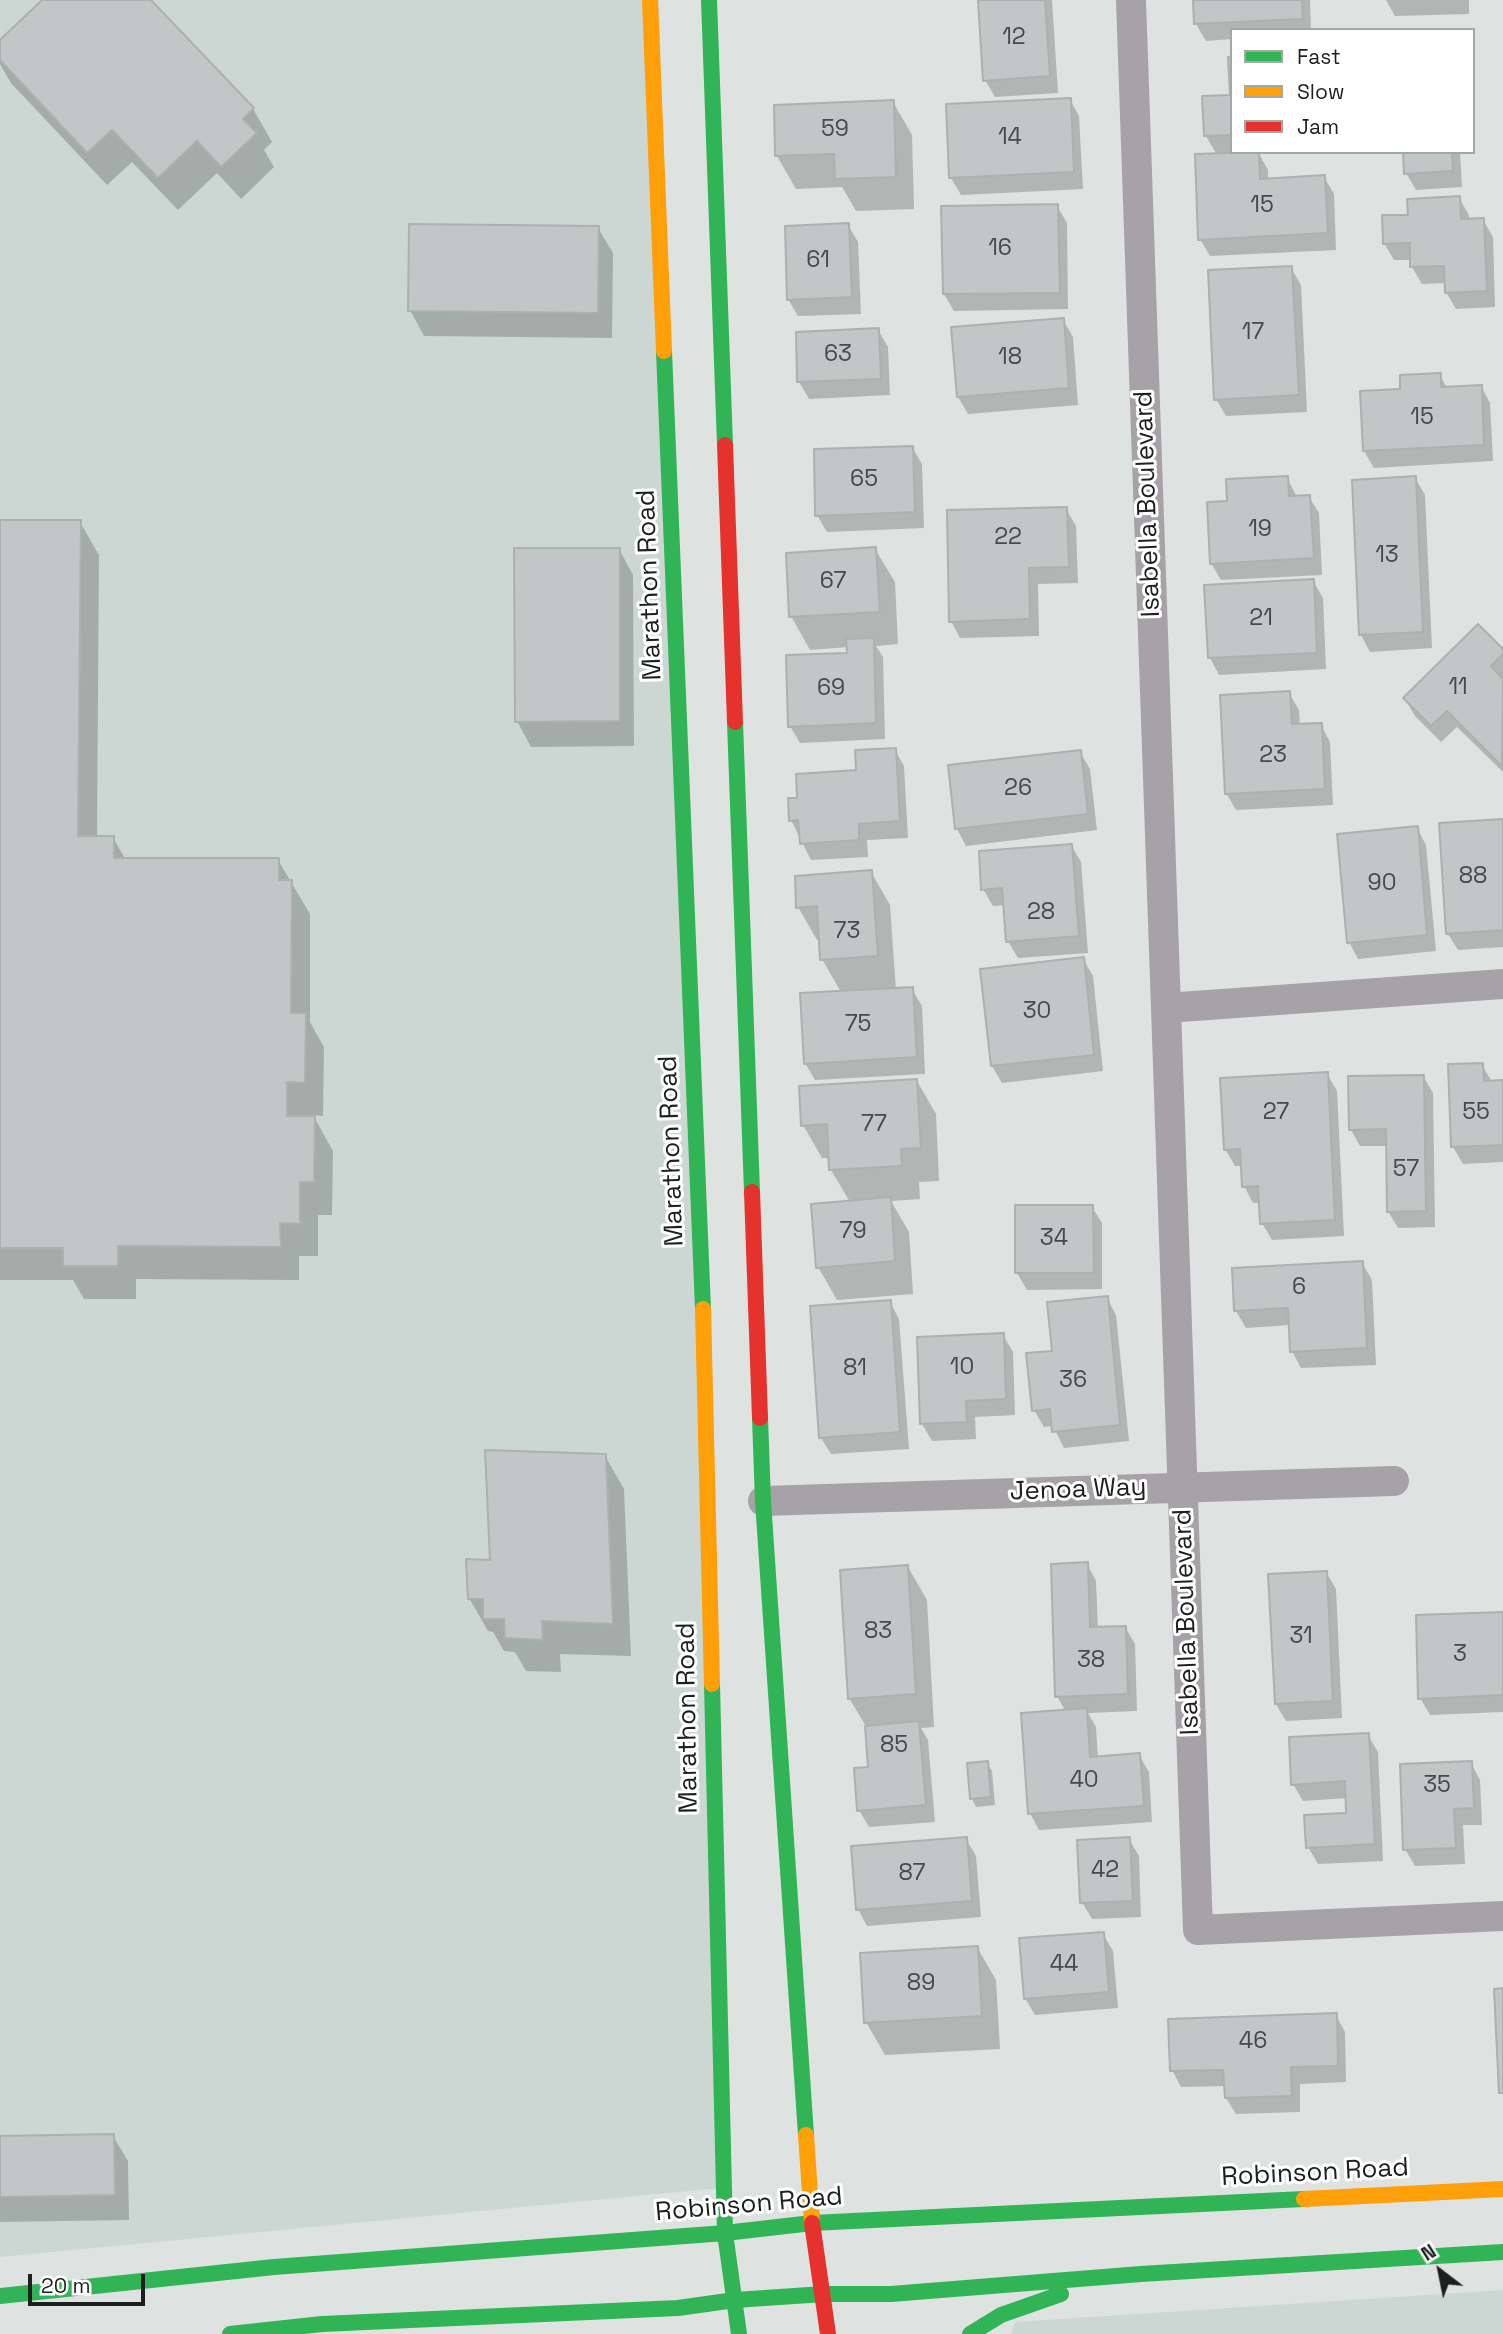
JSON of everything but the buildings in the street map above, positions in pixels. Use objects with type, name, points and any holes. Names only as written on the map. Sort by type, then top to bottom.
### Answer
[{"type":"main road","name":"Marathon Road","points":[[650,0],[703,1306],[724,2232],[739,2334]]},
{"type":"main road","points":[[709,0],[763,1501],[812,2223],[828,2334]]},
{"type":"main road","name":"Robinson Road","points":[[0,2296],[274,2267],[812,2223],[1503,2189]]},
{"type":"main road","points":[[230,2334],[322,2324],[678,2308],[735,2300],[824,2294],[891,2294],[1141,2274],[1503,2252]]},
{"type":"main road","points":[[970,2334],[1001,2315],[1051,2296],[1141,2274]]},
{"type":"street","name":"Isabella Boulevard","points":[[1131,0],[1198,1930],[1503,1916]]},
{"type":"street","points":[[1166,1008],[1503,984]]},
{"type":"street","name":"Jenoa Way","points":[[763,1501],[1182,1486],[1394,1482]]},
{"type":"shaded area","points":[[0,0],[659,0],[721,2188],[0,2257]]},
{"type":"shaded area","points":[[1503,2290],[1503,2334],[1011,2334],[1015,2322]]},
{"type":"traffic: fast","points":[[709,0],[725,445]]},
{"type":"traffic: fast","points":[[664,351],[703,1309]]},
{"type":"traffic: fast","points":[[735,722],[752,1192]]},
{"type":"traffic: fast","points":[[760,1418],[763,1501],[806,2135]]},
{"type":"traffic: fast","points":[[712,1684],[725,2233]]},
{"type":"traffic: fast","points":[[739,2334],[725,2233],[812,2223],[1304,2199]]},
{"type":"traffic: fast","points":[[0,2296],[274,2267],[725,2233]]},
{"type":"traffic: fast","points":[[735,2300],[824,2294],[891,2294],[1141,2274],[1503,2252]]},
{"type":"traffic: fast","points":[[970,2334],[1001,2315],[1061,2294]]},
{"type":"traffic: fast","points":[[230,2334],[322,2324],[678,2308],[735,2300]]},
{"type":"traffic: slow","points":[[650,0],[664,351]]},
{"type":"traffic: slow","points":[[703,1309],[712,1684]]},
{"type":"traffic: slow","points":[[806,2135],[812,2223]]},
{"type":"traffic: slow","points":[[1304,2199],[1503,2189]]},
{"type":"traffic: jam","points":[[725,445],[735,722]]},
{"type":"traffic: jam","points":[[752,1192],[760,1418]]},
{"type":"traffic: jam","points":[[812,2223],[828,2334]]}]
